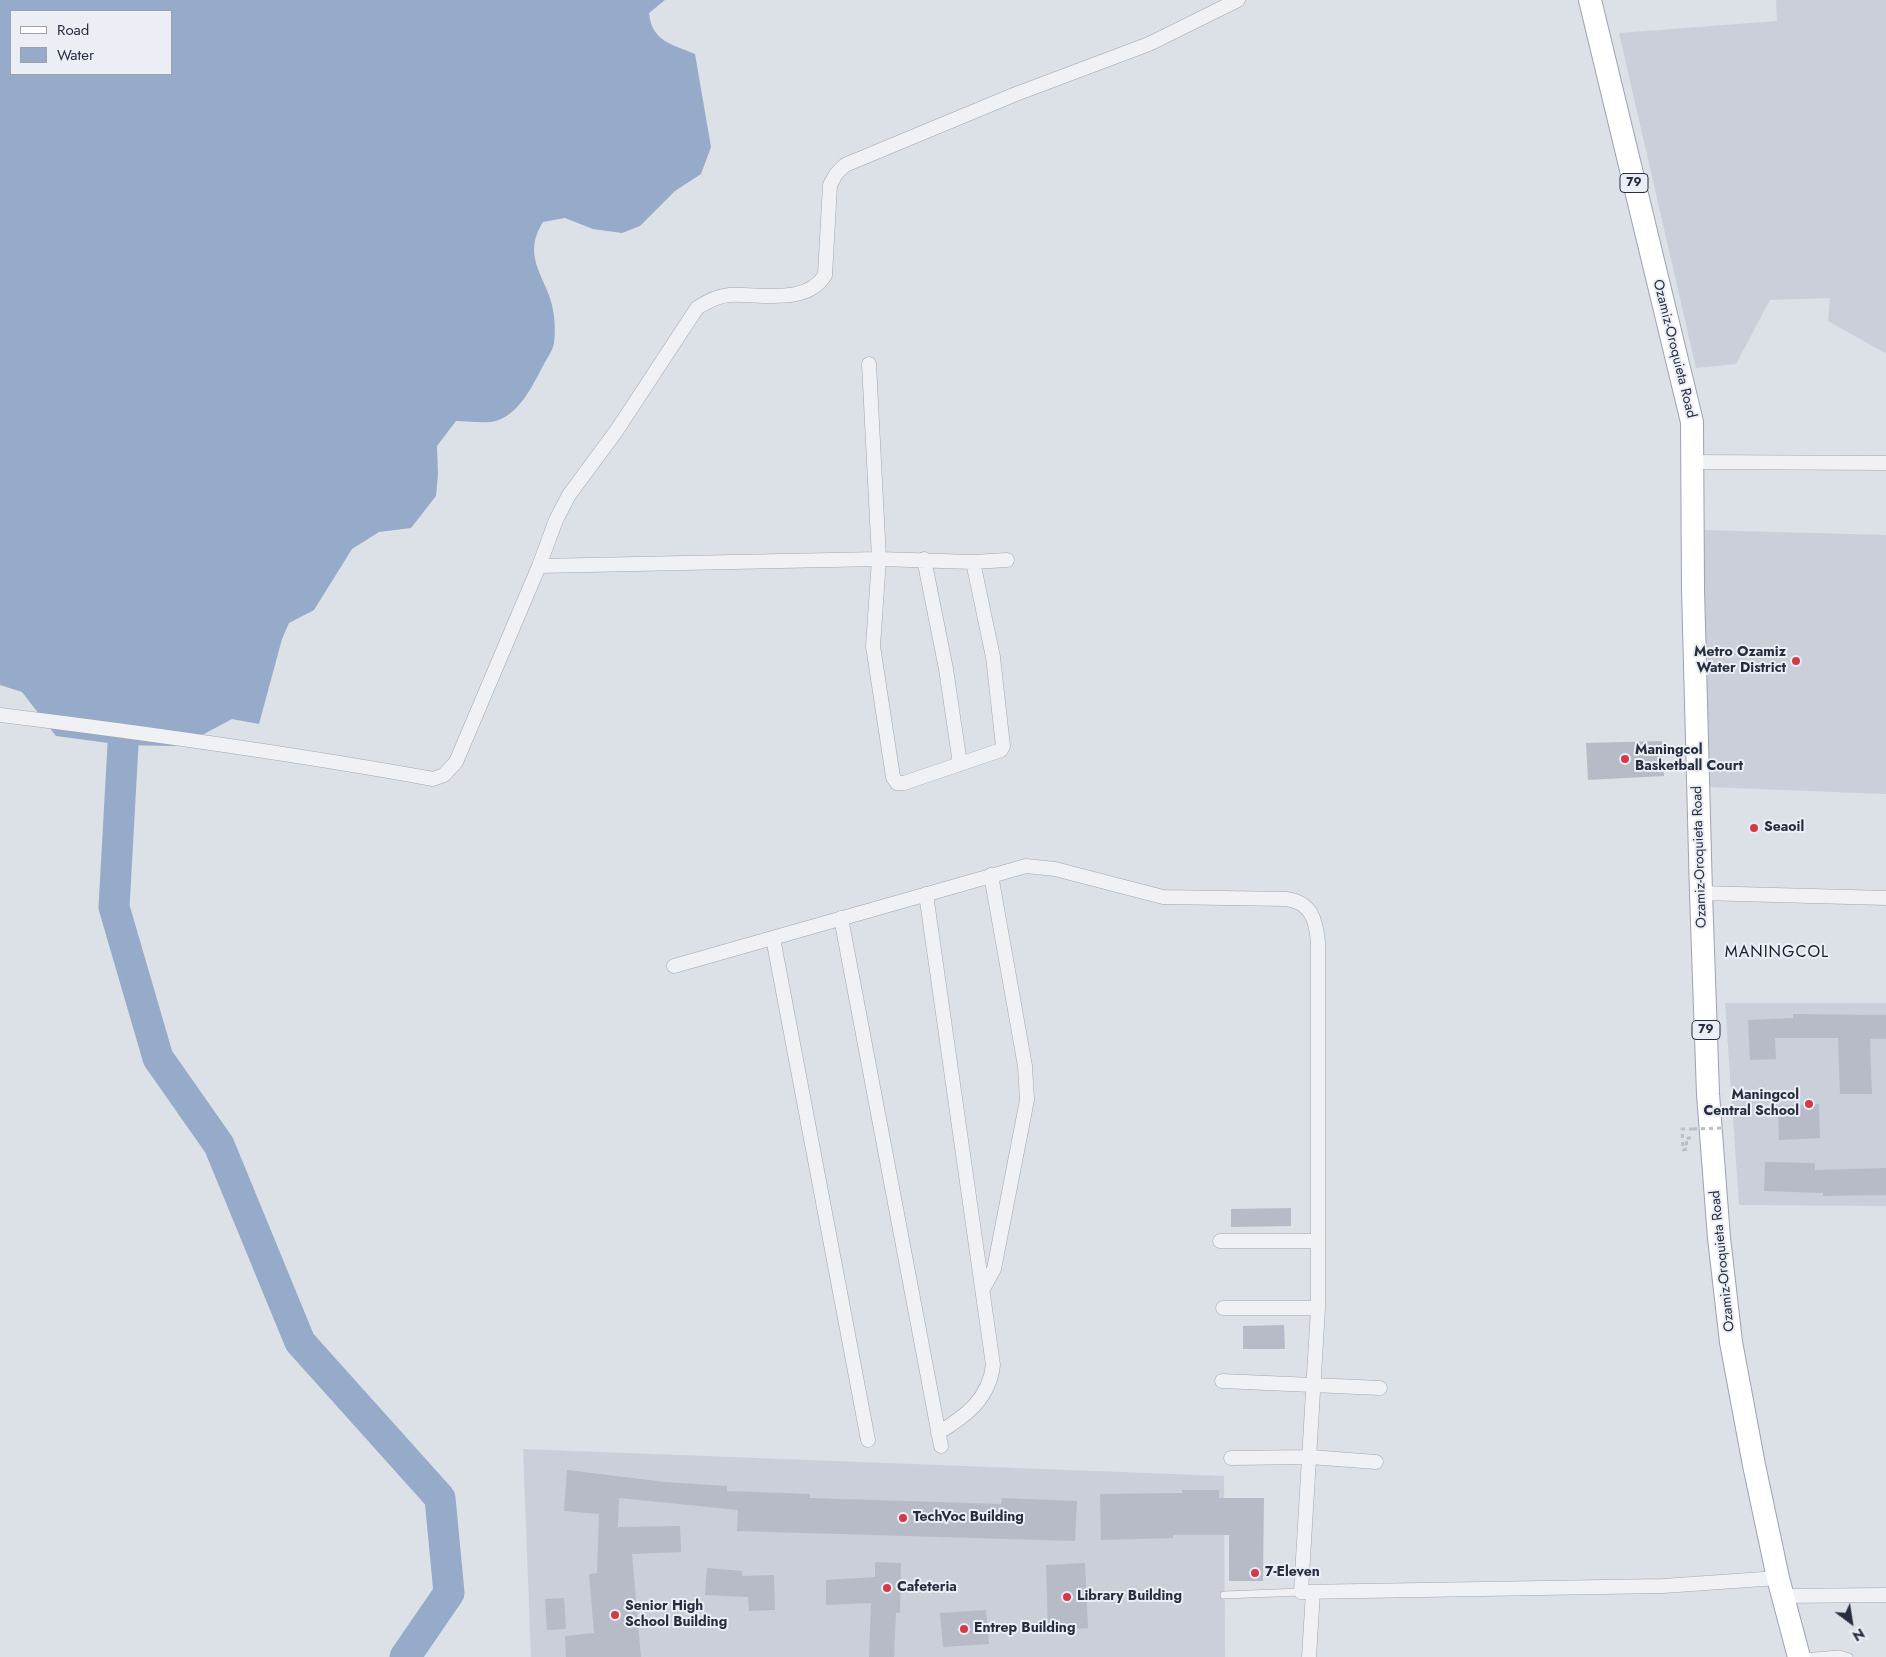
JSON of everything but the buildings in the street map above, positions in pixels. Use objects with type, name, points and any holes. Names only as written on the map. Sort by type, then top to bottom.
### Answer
[{"type":"main road","name":"Ozamiz-Oroquieta Road","points":[[1590,0],[1688,396],[1692,422],[1693,589],[1701,893],[1708,1094],[1719,1238],[1731,1342],[1780,1587],[1800,1657]]},
{"type":"street","points":[[0,715],[180,737],[224,746],[331,760],[432,779],[444,775],[456,762],[539,566],[556,520],[569,495],[617,430],[697,308],[708,301],[726,295],[795,295],[809,292],[820,284],[826,275],[830,185],[836,174],[845,165],[1016,94],[1148,44],[1238,0]]},
{"type":"street","points":[[869,364],[880,559],[874,646],[893,777],[897,783],[904,783],[1001,750],[1004,741],[993,657],[973,562]]},
{"type":"street","points":[[1692,462],[1886,463]]},
{"type":"street","points":[[539,566],[880,559],[973,562],[1007,560]]},
{"type":"street","points":[[924,559],[946,669],[960,764]]},
{"type":"street","points":[[674,966],[1019,867],[1035,866],[1163,897],[1286,899],[1306,906],[1316,923],[1318,942],[1318,1308],[1310,1456],[1307,1592],[1309,1657]]},
{"type":"street","points":[[984,1289],[994,1269],[1027,1100],[1024,1066],[991,875]]},
{"type":"street","points":[[1701,893],[1886,898]]},
{"type":"street","points":[[841,918],[939,1439],[982,1398],[992,1376],[992,1353],[926,894]]},
{"type":"street","points":[[774,938],[868,1440]]},
{"type":"street","points":[[1220,1241],[1318,1241]]},
{"type":"street","points":[[1223,1308],[1318,1308]]},
{"type":"street","points":[[1222,1381],[1380,1388]]},
{"type":"street","points":[[1231,1458],[1310,1456],[1376,1462]]},
{"type":"street","points":[[1307,1592],[1663,1586],[1780,1587],[1886,1595]]},
{"type":"lane","points":[[1224,1595],[1307,1592]]},
{"type":"lane","points":[[1800,1657],[1840,1654],[1849,1657]]},
{"type":"path","points":[[1686,1138],[1687,1149],[1684,1150],[1682,1129],[1722,1128]]},
{"type":"shaded area","points":[[1776,0],[1886,0],[1886,351],[1885,353],[1828,321],[1830,298],[1770,300],[1736,364],[1696,368],[1619,33],[1777,21]]},
{"type":"shaded area","name":"Metro Ozamiz Water District","points":[[1703,530],[1886,535],[1886,794],[1707,787]]},
{"type":"shaded area","name":"Maningcol Central School","points":[[1725,1003],[1886,1003],[1886,1206],[1739,1205]]},
{"type":"shaded area","points":[[523,1449],[1224,1476],[1225,1657],[531,1657]]},
{"type":"water","points":[[0,0],[665,0],[649,13],[654,30],[664,41],[695,54],[711,147],[701,174],[675,191],[640,226],[622,233],[593,229],[565,218],[543,222],[536,235],[535,259],[552,303],[555,337],[552,348],[535,381],[517,407],[501,419],[491,422],[456,421],[437,446],[438,474],[436,496],[411,528],[379,532],[352,549],[314,610],[289,623],[282,639],[259,724],[232,719],[204,734],[174,746],[123,745],[56,736],[22,692],[0,685]]},
{"type":"waterway","points":[[123,745],[114,907],[158,1058],[219,1145],[300,1342],[440,1498],[449,1593],[405,1657]]},
{"type":"place","name":"Metro Ozamiz Water District","points":[[1796,661]]},
{"type":"place","name":"Maningcol Basketball Court","points":[[1625,759]]},
{"type":"place","name":"Seaoil","points":[[1754,828]]},
{"type":"place","name":"Maningcol Central School","points":[[1809,1104]]},
{"type":"place","name":"TechVoc Building","points":[[903,1518]]},
{"type":"place","name":"7-Eleven","points":[[1255,1573]]},
{"type":"place","name":"Cafeteria","points":[[887,1588]]},
{"type":"place","name":"Library Building","points":[[1067,1597]]},
{"type":"place","name":"Senior High School Building","points":[[615,1615]]},
{"type":"place","name":"Entrep Building","points":[[964,1629]]},
{"type":"district","name":"MANINGCOL","points":[[1777,953]]}]
